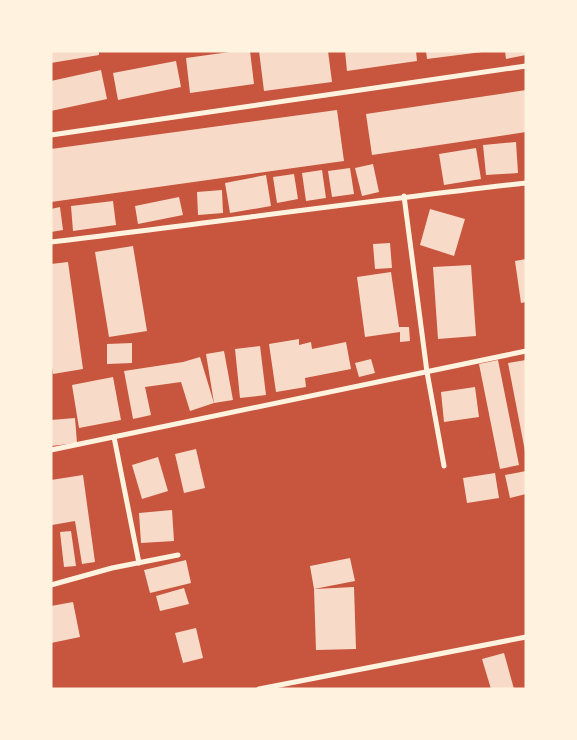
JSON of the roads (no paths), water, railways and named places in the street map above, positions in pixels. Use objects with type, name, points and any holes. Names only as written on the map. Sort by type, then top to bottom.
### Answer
[{"type":"street","points":[[51,136],[526,66]]},
{"type":"street","points":[[51,242],[526,182]]},
{"type":"street","points":[[404,196],[427,372],[444,466]]},
{"type":"street","points":[[51,450],[526,351]]},
{"type":"street","points":[[114,437],[139,563]]},
{"type":"street","points":[[51,585],[98,572],[178,555]]},
{"type":"street","points":[[259,689],[526,637]]}]
